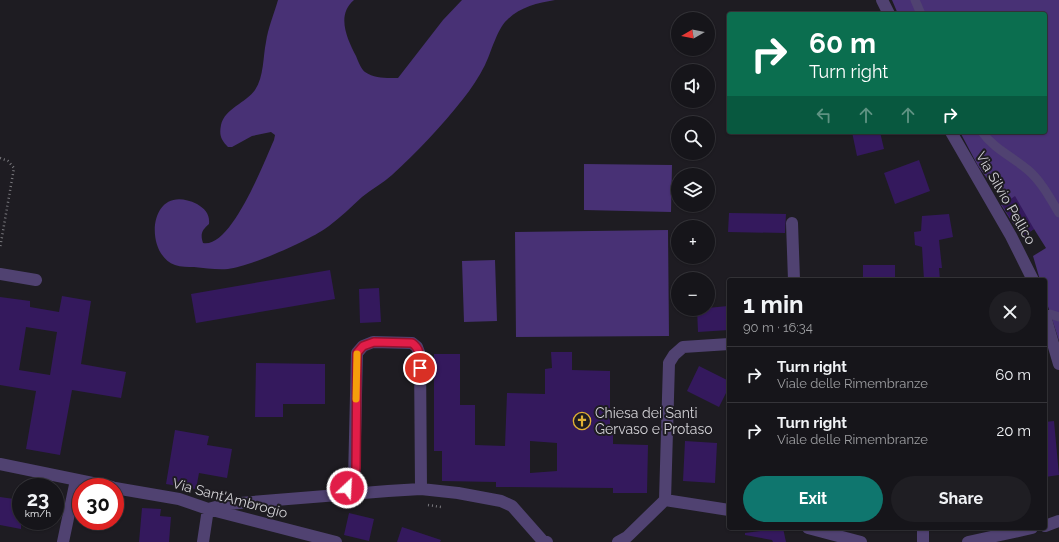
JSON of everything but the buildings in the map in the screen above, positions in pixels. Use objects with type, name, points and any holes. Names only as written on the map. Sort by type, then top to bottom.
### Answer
[{"type":"street","points":[[882,0],[888,12]]},
{"type":"street","name":"Via Silvio Pellico","points":[[952,134],[1011,236],[1032,278]]},
{"type":"street","points":[[792,223],[794,278]]},
{"type":"street","points":[[0,274],[36,280]]},
{"type":"street","points":[[1047,315],[1050,347],[1059,364]]},
{"type":"street","points":[[338,495],[347,488],[354,479],[357,353],[363,346],[374,342],[412,343],[417,347],[420,355],[421,490]]},
{"type":"street","points":[[618,542],[627,537],[665,500],[669,363],[674,355],[683,347],[727,344]]},
{"type":"street","name":"Via Sant'Ambrogio","points":[[0,464],[72,479]]},
{"type":"street","name":"Via Sant'Ambrogio","points":[[124,489],[179,499],[208,509],[336,542]]},
{"type":"street","points":[[203,542],[208,509],[243,501],[421,490],[458,493],[501,501],[512,506],[542,540],[547,542]]},
{"type":"street","points":[[63,542],[72,499]]},
{"type":"street","points":[[665,500],[727,510]]},
{"type":"street","points":[[1047,525],[1059,521]]},
{"type":"street","points":[[816,530],[861,542]]},
{"type":"street","points":[[923,530],[923,542]]},
{"type":"street","points":[[968,542],[1023,530]]},
{"type":"lane","points":[[915,0],[920,12]]},
{"type":"lane","points":[[984,134],[997,147],[1028,170],[1039,182],[1059,213]]},
{"type":"lane","points":[[1047,315],[1059,317]]},
{"type":"path","points":[[0,158],[8,161],[14,168],[0,248]]},
{"type":"shaded area","points":[[278,0],[354,0],[345,13],[344,20],[349,42],[361,67],[365,72],[377,77],[398,78],[443,20],[462,0],[555,0],[529,6],[517,12],[503,24],[478,78],[447,119],[392,175],[362,197],[329,226],[295,245],[265,258],[238,267],[220,269],[175,265],[165,258],[158,247],[155,235],[156,221],[160,210],[168,202],[181,199],[197,204],[205,210],[209,217],[209,224],[203,230],[203,243],[214,241],[224,233],[235,219],[255,184],[274,140],[275,135],[271,132],[252,136],[232,147],[228,147],[222,140],[220,132],[223,119],[227,114],[251,95],[258,85],[262,73],[268,32]]},
{"type":"shaded area","points":[[892,0],[1059,0],[1059,341],[1047,303],[1047,278],[1039,278],[1033,256],[1046,248],[1034,229],[1022,237],[1001,205],[1005,203],[978,166],[961,134],[1047,134],[1047,12],[897,12]]},
{"type":"shaded area","points":[[584,164],[672,165],[671,212],[584,210]]},
{"type":"shaded area","points":[[668,230],[669,336],[516,337],[515,232]]},
{"type":"shaded area","points":[[495,260],[497,321],[464,322],[462,261]]},
{"type":"slow traffic","points":[[356,399],[357,354]]},
{"type":"place","name":"Chiesa dei Santi Gervaso e Protaso","points":[[582,421]]},
{"type":"route","points":[[347,488],[354,479],[356,468],[357,353],[363,346],[374,342],[412,343],[417,347],[420,355],[420,368]]}]
